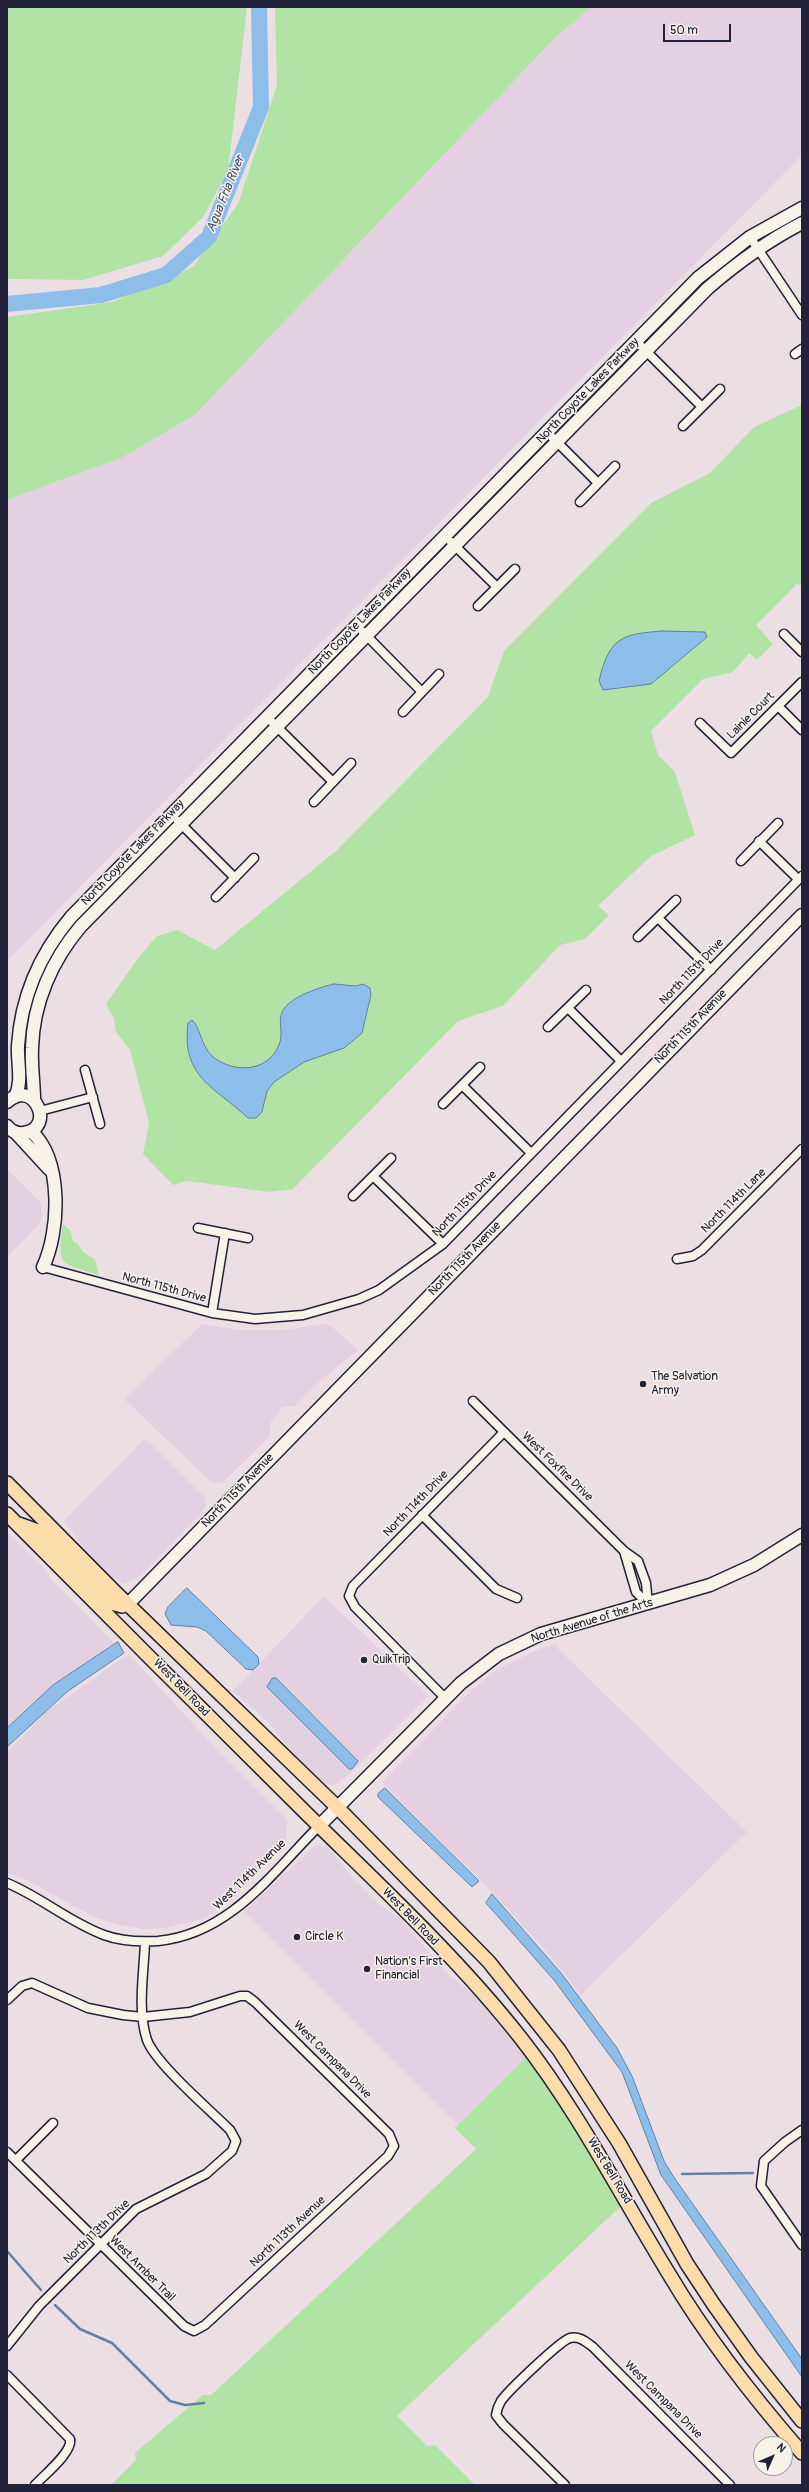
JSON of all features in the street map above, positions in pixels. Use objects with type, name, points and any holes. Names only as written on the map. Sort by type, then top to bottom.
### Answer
[{"type":"main road","name":"West Bell Road","points":[[7,1484],[337,1807],[489,1962],[547,2034],[592,2098],[687,2264],[751,2357],[802,2421]]},
{"type":"main road","points":[[7,1491],[20,1496]]},
{"type":"main road","name":"West Bell Road","points":[[7,1514],[479,1988],[522,2039],[576,2115],[669,2274],[696,2315],[757,2401],[802,2453]]},
{"type":"main road","points":[[16,1523],[38,1531],[111,1603],[122,1606],[128,1604]]},
{"type":"street","name":"North Coyote Lakes Parkway","points":[[11,1100],[20,1087],[18,1046],[26,997],[43,957],[71,917],[698,278],[750,238],[802,208]]},
{"type":"street","name":"North Coyote Lakes Parkway","points":[[37,1105],[32,1047],[34,1025],[39,1001],[55,964],[81,926],[708,288],[758,249],[802,224]]},
{"type":"street","points":[[750,238],[802,315]]},
{"type":"street","points":[[636,341],[702,407]]},
{"type":"street","points":[[683,426],[720,389]]},
{"type":"street","points":[[547,432],[598,484]]},
{"type":"street","points":[[580,502],[615,466]]},
{"type":"street","points":[[445,536],[497,587]]},
{"type":"street","points":[[478,606],[515,569]]},
{"type":"street","points":[[356,626],[422,692]]},
{"type":"street","points":[[784,634],[802,652]]},
{"type":"street","points":[[402,712],[439,674]]},
{"type":"street","name":"Lainie Court","points":[[700,723],[731,753],[802,682]]},
{"type":"street","points":[[778,706],[802,730]]},
{"type":"street","points":[[267,717],[333,782]]},
{"type":"street","points":[[314,802],[350,763]]},
{"type":"street","points":[[171,814],[235,878]]},
{"type":"street","points":[[741,861],[778,822]]},
{"type":"street","points":[[759,842],[800,877]]},
{"type":"street","points":[[216,897],[254,858]]},
{"type":"street","name":"North 115th Drive","points":[[43,1267],[212,1313],[255,1319],[303,1315],[342,1305],[379,1290],[443,1244],[800,877]]},
{"type":"street","points":[[638,937],[676,900]]},
{"type":"street","name":"North 115th Avenue","points":[[128,1604],[802,914]]},
{"type":"street","points":[[658,918],[710,970]]},
{"type":"street","points":[[548,1027],[586,990]]},
{"type":"street","points":[[568,1008],[621,1062]]},
{"type":"street","points":[[443,1104],[480,1067]]},
{"type":"street","points":[[85,1070],[100,1124]]},
{"type":"street","points":[[462,1085],[531,1153]]},
{"type":"street","points":[[11,1100],[25,1096],[37,1105],[93,1098]]},
{"type":"street","points":[[30,1131],[39,1122],[37,1105]]},
{"type":"street","points":[[11,1129],[30,1131],[45,1150],[51,1171],[55,1193],[55,1218],[52,1244],[43,1267]]},
{"type":"street","points":[[11,1129],[51,1171]]},
{"type":"street","name":"North 114th Lane","points":[[677,1259],[693,1256],[702,1250],[802,1149]]},
{"type":"street","points":[[353,1196],[391,1158]]},
{"type":"street","points":[[373,1176],[443,1244]]},
{"type":"street","points":[[198,1228],[248,1238]]},
{"type":"street","points":[[212,1313],[225,1233]]},
{"type":"street","name":"West Foxfire Drive","points":[[473,1401],[624,1551],[638,1560],[646,1582],[648,1604]]},
{"type":"street","name":"North 114th Drive","points":[[446,1698],[355,1607],[348,1596],[353,1586],[504,1432]]},
{"type":"street","points":[[422,1515],[496,1589],[517,1598]]},
{"type":"street","name":"North Avenue of the Arts","points":[[319,1826],[446,1698],[487,1661],[512,1647],[541,1634],[648,1604],[725,1579],[766,1558],[802,1535]]},
{"type":"street","name":"West 114th Avenue","points":[[146,1942],[190,1935],[224,1918],[239,1906],[319,1826]]},
{"type":"street","points":[[7,1883],[105,1935],[146,1942],[143,2017],[123,2015],[88,2008],[29,1983],[22,1986],[7,2000]]},
{"type":"street","name":"West Campana Drive","points":[[143,2017],[190,2012],[240,1996],[247,1996],[255,2002],[389,2134],[394,2146]]},
{"type":"street","name":"North 113th Drive","points":[[7,2346],[44,2301],[136,2209],[212,2170],[232,2151],[236,2141],[230,2130],[156,2056],[147,2040],[143,2017]]},
{"type":"street","points":[[16,2160],[53,2122]]},
{"type":"street","points":[[802,2130],[784,2142],[764,2161],[761,2186],[802,2244]]},
{"type":"street","name":"North 113th Avenue","points":[[194,2331],[205,2325],[388,2156],[394,2146]]},
{"type":"street","name":"West Amber Trail","points":[[7,2152],[184,2326],[194,2331]]},
{"type":"street","name":"West Campana Drive","points":[[565,2485],[503,2424],[496,2415],[497,2408],[506,2394],[561,2344],[576,2338],[584,2340],[593,2347],[730,2485]]},
{"type":"street","points":[[7,2375],[68,2435],[71,2443],[66,2453],[35,2485]]},
{"type":"shaded area","points":[[591,7],[802,7],[802,155],[7,961],[7,500],[123,457],[195,415],[555,38]]},
{"type":"shaded area","points":[[7,1169],[40,1202],[43,1216],[39,1224],[7,1258]]},
{"type":"shaded area","points":[[202,1324],[239,1330],[283,1330],[323,1324],[331,1326],[358,1350],[320,1381],[295,1406],[283,1407],[270,1423],[270,1436],[222,1483],[214,1483],[209,1480],[124,1399]]},
{"type":"shaded area","points":[[145,1438],[205,1498],[206,1505],[202,1513],[140,1576],[123,1584],[115,1579],[86,1551],[64,1521]]},
{"type":"shaded area","points":[[7,1532],[44,1567],[50,1578],[115,1644],[53,1685],[7,1728]]},
{"type":"shaded area","points":[[324,1596],[428,1696],[346,1777],[334,1785],[323,1783],[292,1753],[269,1723],[233,1691]]},
{"type":"shaded area","points":[[556,1644],[558,1649],[747,1832],[581,1995],[546,1951],[499,1899],[382,1782],[469,1693],[494,1671],[538,1649]]},
{"type":"shaded area","points":[[129,1654],[218,1751],[287,1820],[286,1841],[235,1896],[203,1919],[166,1928],[143,1929],[118,1925],[94,1917],[27,1880],[7,1873],[7,1753],[47,1711]]},
{"type":"shaded area","points":[[316,1845],[328,1847],[352,1877],[379,1904],[400,1918],[448,1974],[476,1996],[526,2057],[458,2125],[244,1911]]},
{"type":"green space","points":[[7,7],[247,7],[228,171],[204,216],[163,256],[83,280],[7,279]]},
{"type":"green space","points":[[275,7],[591,7],[555,38],[195,415],[123,457],[7,500],[7,317],[112,302],[193,267],[238,204],[277,85]]},
{"type":"green space","points":[[802,405],[802,586],[797,584],[756,625],[773,644],[757,660],[749,653],[733,672],[703,679],[651,731],[658,755],[675,772],[695,835],[651,856],[598,906],[609,915],[585,939],[560,945],[503,1006],[458,1021],[293,1189],[270,1192],[187,1181],[173,1185],[143,1154],[149,1123],[130,1050],[116,1032],[114,1019],[106,1004],[138,958],[157,936],[177,930],[215,950],[337,850],[488,697],[504,651],[651,503],[710,473],[754,427]]},
{"type":"green space","points":[[63,1224],[70,1230],[73,1241],[78,1244],[83,1252],[95,1259],[99,1275],[76,1268],[64,1261],[61,1256]]},
{"type":"green space","points":[[526,2057],[569,2119],[621,2206],[397,2416],[427,2446],[435,2445],[475,2485],[111,2485],[136,2460],[135,2453],[203,2395],[211,2395],[476,2149],[455,2128]]},
{"type":"water","points":[[662,631],[705,632],[707,637],[651,684],[603,690],[599,681],[603,667],[607,655],[619,641],[636,634]]},
{"type":"water","points":[[334,984],[356,986],[363,984],[370,988],[371,995],[362,1033],[344,1048],[304,1062],[274,1082],[267,1091],[262,1112],[256,1118],[248,1118],[203,1080],[195,1069],[190,1057],[187,1042],[188,1023],[192,1020],[195,1023],[208,1051],[212,1056],[221,1062],[240,1068],[260,1065],[268,1060],[275,1052],[280,1042],[281,1016],[286,1007],[298,997]]},
{"type":"water","points":[[187,1588],[258,1657],[259,1664],[253,1670],[246,1669],[206,1631],[197,1627],[171,1625],[165,1614],[168,1607]]},
{"type":"water","points":[[118,1642],[124,1653],[68,1691],[7,1747],[7,1728],[53,1685]]},
{"type":"water","points":[[273,1678],[276,1678],[358,1761],[352,1769],[349,1769],[267,1687]]},
{"type":"water","points":[[385,1788],[479,1881],[472,1887],[378,1797],[378,1794]]},
{"type":"water","points":[[492,1894],[561,1973],[617,2048],[632,2076],[664,2161],[802,2359],[802,2377],[661,2175],[622,2072],[554,1980],[486,1903]]},
{"type":"waterway","name":"Agua Fria River","points":[[7,304],[101,295],[166,275],[209,237],[261,107],[259,7]]},
{"type":"waterway","points":[[682,2174],[753,2173]]},
{"type":"waterway","points":[[7,2251],[41,2290]]},
{"type":"waterway","points":[[55,2305],[80,2329],[112,2343],[170,2401],[185,2405],[204,2403]]},
{"type":"place","name":"The Salvation Army","points":[[643,1384]]},
{"type":"place","name":"QuikTrip","points":[[364,1660]]},
{"type":"place","name":"Circle K","points":[[297,1937]]},
{"type":"place","name":"Nation's First Financial","points":[[367,1969]]}]
